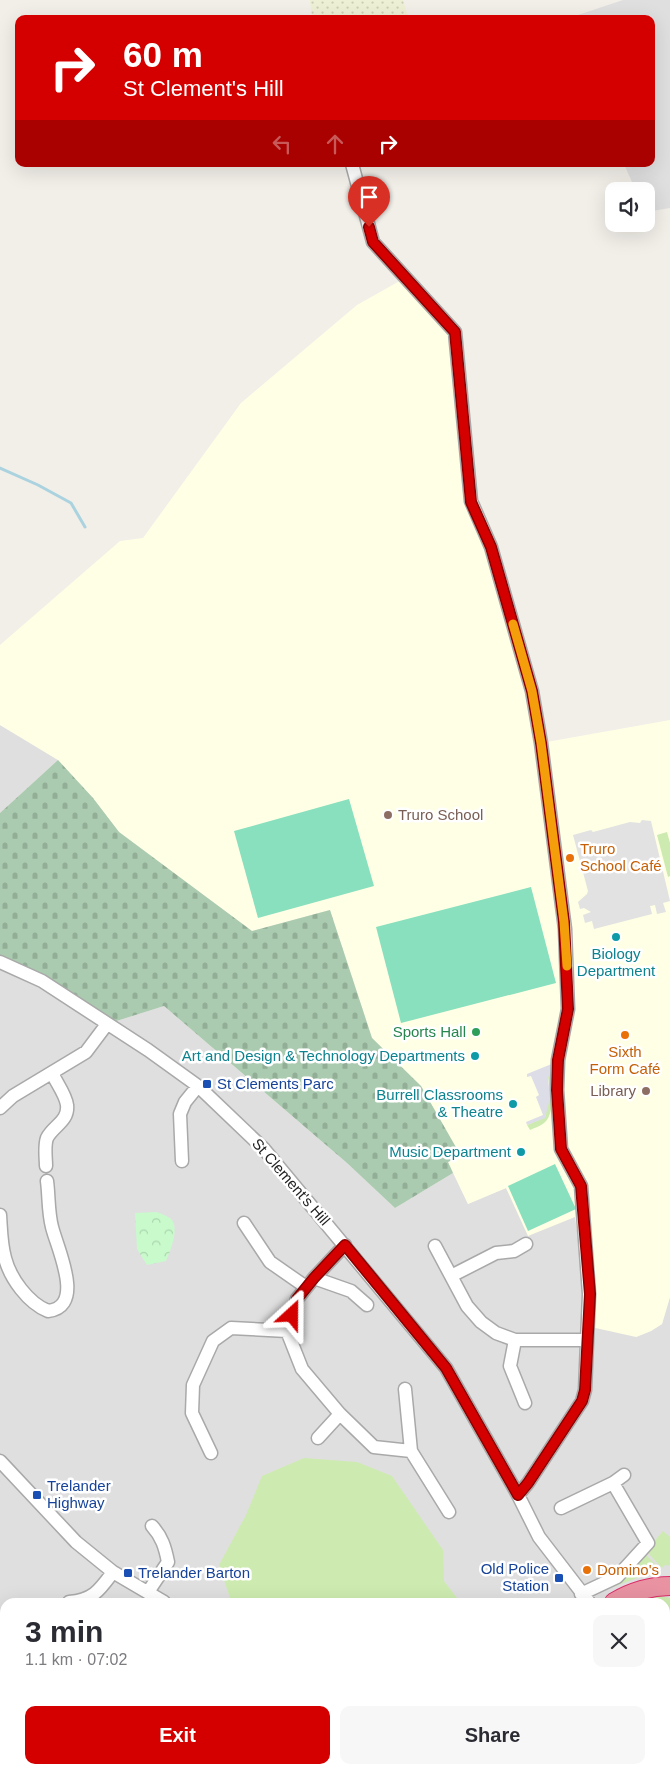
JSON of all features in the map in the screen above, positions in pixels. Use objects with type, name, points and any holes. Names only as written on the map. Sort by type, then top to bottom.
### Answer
[{"type":"highway","points":[[622,1598],[636,1591],[670,1586]]},
{"type":"street","points":[[353,167],[373,242],[455,332],[471,502],[491,547],[532,691],[541,743],[565,929],[568,1009],[558,1060],[557,1090],[561,1149],[581,1186],[590,1294],[585,1390],[582,1401],[528,1483],[518,1495]]},
{"type":"street","name":"St Clement's Hill","points":[[0,962],[42,981],[148,1050],[198,1086],[264,1149],[446,1368],[518,1495],[539,1537],[585,1598]]},
{"type":"street","points":[[0,1108],[13,1096],[86,1052],[107,1024]]},
{"type":"street","points":[[46,1166],[46,1140],[50,1133],[64,1119],[67,1110],[66,1102],[52,1073]]},
{"type":"street","points":[[182,1161],[180,1114],[185,1102],[198,1086]]},
{"type":"street","points":[[0,1215],[4,1256],[12,1274],[23,1291],[38,1306],[48,1312],[57,1309],[64,1300],[67,1273],[52,1226],[47,1181]]},
{"type":"street","points":[[244,1223],[270,1262],[310,1282],[351,1291],[367,1305]]},
{"type":"street","points":[[451,1276],[496,1254],[514,1251],[520,1243]]},
{"type":"street","points":[[345,1245],[310,1282],[297,1299],[287,1331],[302,1369],[340,1414],[374,1447],[412,1451]]},
{"type":"street","points":[[435,1246],[467,1306],[481,1322],[496,1333],[515,1340],[587,1340]]},
{"type":"street","points":[[211,1453],[192,1413],[193,1385],[213,1341],[231,1328],[287,1331]]},
{"type":"street","points":[[515,1340],[511,1372],[525,1403]]},
{"type":"street","points":[[405,1389],[412,1451],[449,1512]]},
{"type":"street","points":[[318,1438],[340,1414]]},
{"type":"street","points":[[0,1461],[76,1542],[113,1572],[158,1598]]},
{"type":"street","points":[[0,1474],[17,1481]]},
{"type":"street","points":[[561,1508],[624,1475]]},
{"type":"street","points":[[585,1598],[617,1577],[648,1543],[613,1482]]},
{"type":"street","points":[[148,1592],[168,1562],[164,1544],[152,1526]]},
{"type":"street","points":[[88,1598],[96,1594],[113,1572]]},
{"type":"shaded area","points":[[310,0],[403,0],[408,15],[312,15]]},
{"type":"shaded area","points":[[623,0],[670,0],[670,208],[655,210],[655,182],[632,182],[625,167],[655,167],[655,15],[578,15]]},
{"type":"shaded area","name":"Truro School","points":[[405,278],[455,332],[471,501],[491,547],[541,743],[670,720],[670,1297],[662,1324],[636,1337],[591,1327],[575,1217],[528,1236],[506,1188],[468,1204],[448,1162],[460,1155],[421,1086],[372,1038],[330,910],[252,931],[119,832],[93,798],[58,760],[0,725],[0,645],[120,541],[143,538],[241,403],[357,305]]},
{"type":"shaded area","points":[[0,725],[58,760],[0,813]]},
{"type":"shaded area","points":[[642,820],[651,821],[670,901],[663,903],[666,912],[657,914],[655,905],[650,906],[652,914],[594,929],[592,921],[585,923],[583,915],[591,912],[584,908],[580,909],[578,902],[588,891],[573,835],[591,830],[593,832],[630,822],[640,823]]},
{"type":"shaded area","points":[[0,962],[107,1024],[164,1006],[347,1163],[395,1208],[453,1173],[468,1204],[506,1188],[575,1217],[636,1337],[662,1324],[670,1297],[670,1598],[0,1598]]},
{"type":"shaded area","points":[[554,1063],[551,1075],[548,1077],[550,1098],[545,1118],[527,1125],[526,1122],[543,1115],[536,1097],[539,1095],[531,1076],[527,1077],[527,1074]]},
{"type":"green space","points":[[58,760],[93,798],[119,832],[252,931],[330,910],[372,1038],[421,1086],[461,1156],[448,1162],[453,1173],[395,1208],[347,1163],[164,1006],[107,1024],[0,962],[0,813]]},
{"type":"green space","points":[[349,799],[374,886],[258,918],[234,831]]},
{"type":"green space","points":[[667,832],[670,843],[670,876],[668,877],[657,835]]},
{"type":"green space","points":[[531,887],[556,983],[401,1023],[376,927]]},
{"type":"green space","points":[[550,1074],[552,1076],[552,1094],[550,1114],[543,1124],[530,1130],[527,1125],[545,1117],[550,1092],[548,1077]]},
{"type":"green space","points":[[555,1164],[576,1209],[528,1231],[508,1186]]},
{"type":"green space","points":[[157,1212],[170,1218],[174,1223],[173,1240],[166,1261],[147,1265],[137,1249],[135,1213]]},
{"type":"green space","points":[[304,1458],[357,1462],[392,1476],[443,1550],[444,1581],[457,1598],[230,1598],[219,1565],[246,1515],[262,1476]]},
{"type":"green space","points":[[663,1531],[670,1537],[670,1565],[667,1566],[666,1564],[662,1568],[646,1551]]},
{"type":"green space","points":[[644,1553],[658,1567],[655,1571],[613,1587]]},
{"type":"green space","points":[[660,1596],[670,1598],[653,1598]]},
{"type":"waterway","points":[[0,468],[38,485],[71,503],[85,527]]},
{"type":"slow traffic","points":[[513,624],[532,691],[541,743],[564,922],[567,966]]},
{"type":"place","name":"Truro School","points":[[388,815]]},
{"type":"place","name":"Truro School Café","points":[[570,858]]},
{"type":"place","name":"Biology Department","points":[[616,937]]},
{"type":"place","name":"Sports Hall","points":[[476,1032]]},
{"type":"place","name":"Sixth Form Café","points":[[625,1035]]},
{"type":"place","name":"Art and Design & Technology Departments","points":[[475,1056]]},
{"type":"place","name":"St Clements Parc","points":[[207,1084]]},
{"type":"place","name":"Library","points":[[646,1091]]},
{"type":"place","name":"Burrell Classrooms & Theatre","points":[[513,1104]]},
{"type":"place","name":"Music Department","points":[[521,1152]]},
{"type":"place","name":"Trelander Highway","points":[[37,1495]]},
{"type":"place","name":"Domino's","points":[[587,1570]]},
{"type":"place","name":"Trelander Barton","points":[[128,1573]]},
{"type":"place","name":"Old Police Station","points":[[559,1578]]},
{"type":"route","points":[[292,1315],[297,1299],[345,1245],[446,1368],[518,1495],[528,1483],[584,1396],[590,1294],[581,1186],[561,1149],[556,1075],[569,1000],[565,929],[541,743],[532,691],[491,547],[471,502],[455,332],[373,242],[369,227]]}]
